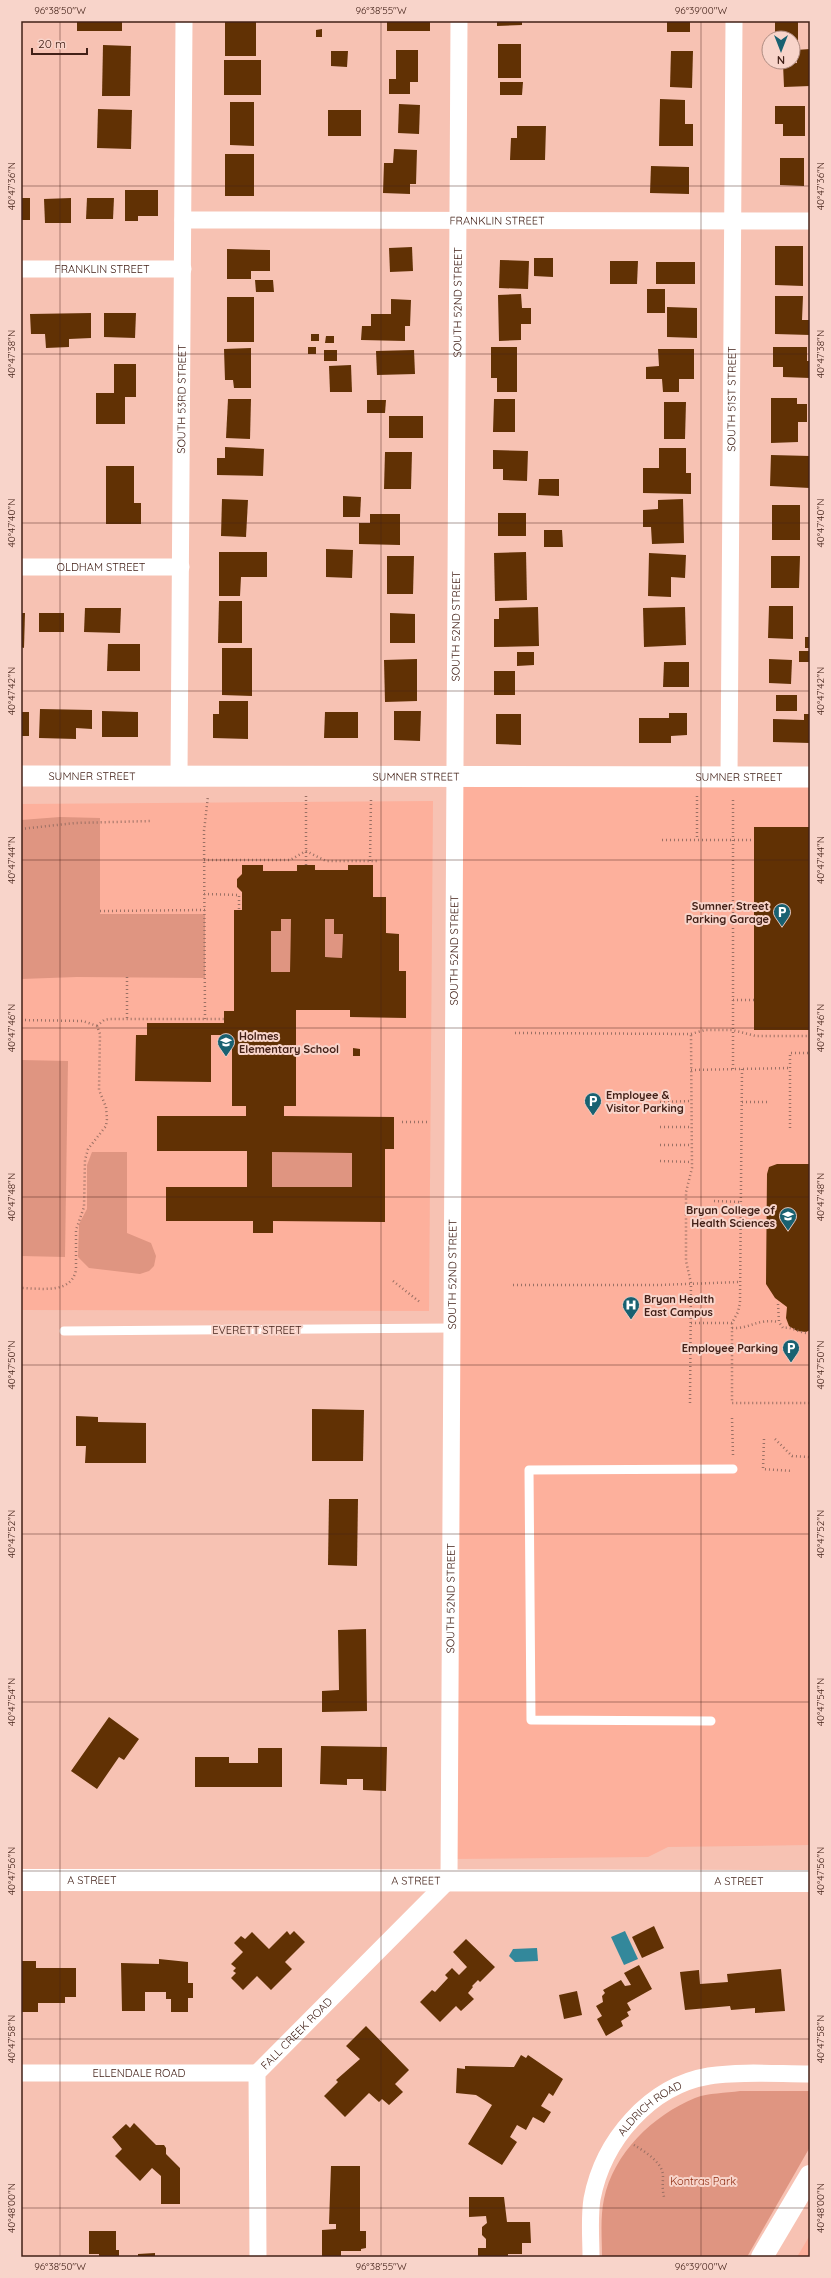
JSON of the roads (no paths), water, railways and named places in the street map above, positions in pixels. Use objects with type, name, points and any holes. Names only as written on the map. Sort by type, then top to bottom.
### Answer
[{"type":"main road","name":"A STREET","points":[[21,1880],[810,1881]]},
{"type":"main road","points":[[762,2257],[810,2176]]},
{"type":"street","name":"SOUTH 53RD STREET","points":[[179,776],[184,21]]},
{"type":"street","name":"SOUTH 52ND STREET","points":[[449,1880],[459,21]]},
{"type":"street","name":"SOUTH 51ST STREET","points":[[729,777],[734,21]]},
{"type":"street","name":"FRANKLIN STREET","points":[[183,220],[810,221]]},
{"type":"street","name":"FRANKLIN STREET","points":[[21,269],[183,269]]},
{"type":"street","name":"OLDHAM STREET","points":[[21,567],[181,567]]},
{"type":"street","name":"SUMNER STREET","points":[[21,776],[810,778]]},
{"type":"street","name":"FALL CREEK ROAD","points":[[258,2257],[257,2073],[449,1880]]},
{"type":"street","name":"ELLENDALE ROAD","points":[[21,2073],[257,2073]]},
{"type":"street","name":"ALDRICH ROAD","points":[[591,2257],[591,2212],[593,2194],[604,2164],[620,2134],[644,2108],[667,2092],[687,2082],[716,2076],[810,2074]]},
{"type":"lane","name":"EVERETT STREET","points":[[64,1331],[451,1328]]},
{"type":"lane","points":[[711,1721],[531,1720],[529,1470],[733,1469]]},
{"type":"water","points":[[625,1931],[638,1959],[624,1965],[611,1937]]},
{"type":"water","points":[[537,1948],[538,1961],[515,1962],[509,1956],[513,1949]]},
{"type":"place","name":"Sumner Street Parking Garage","points":[[782,927]]},
{"type":"place","name":"Holmes Elementary School","points":[[226,1057]]},
{"type":"place","name":"Employee & Visitor Parking","points":[[593,1116]]},
{"type":"place","name":"Bryan College of Health Sciences","points":[[788,1231]]},
{"type":"place","name":"Bryan Health East Campus","points":[[631,1320]]},
{"type":"place","name":"Employee Parking","points":[[791,1363]]},
{"type":"park label","name":"Kontras Park","points":[[703,2181]]}]
